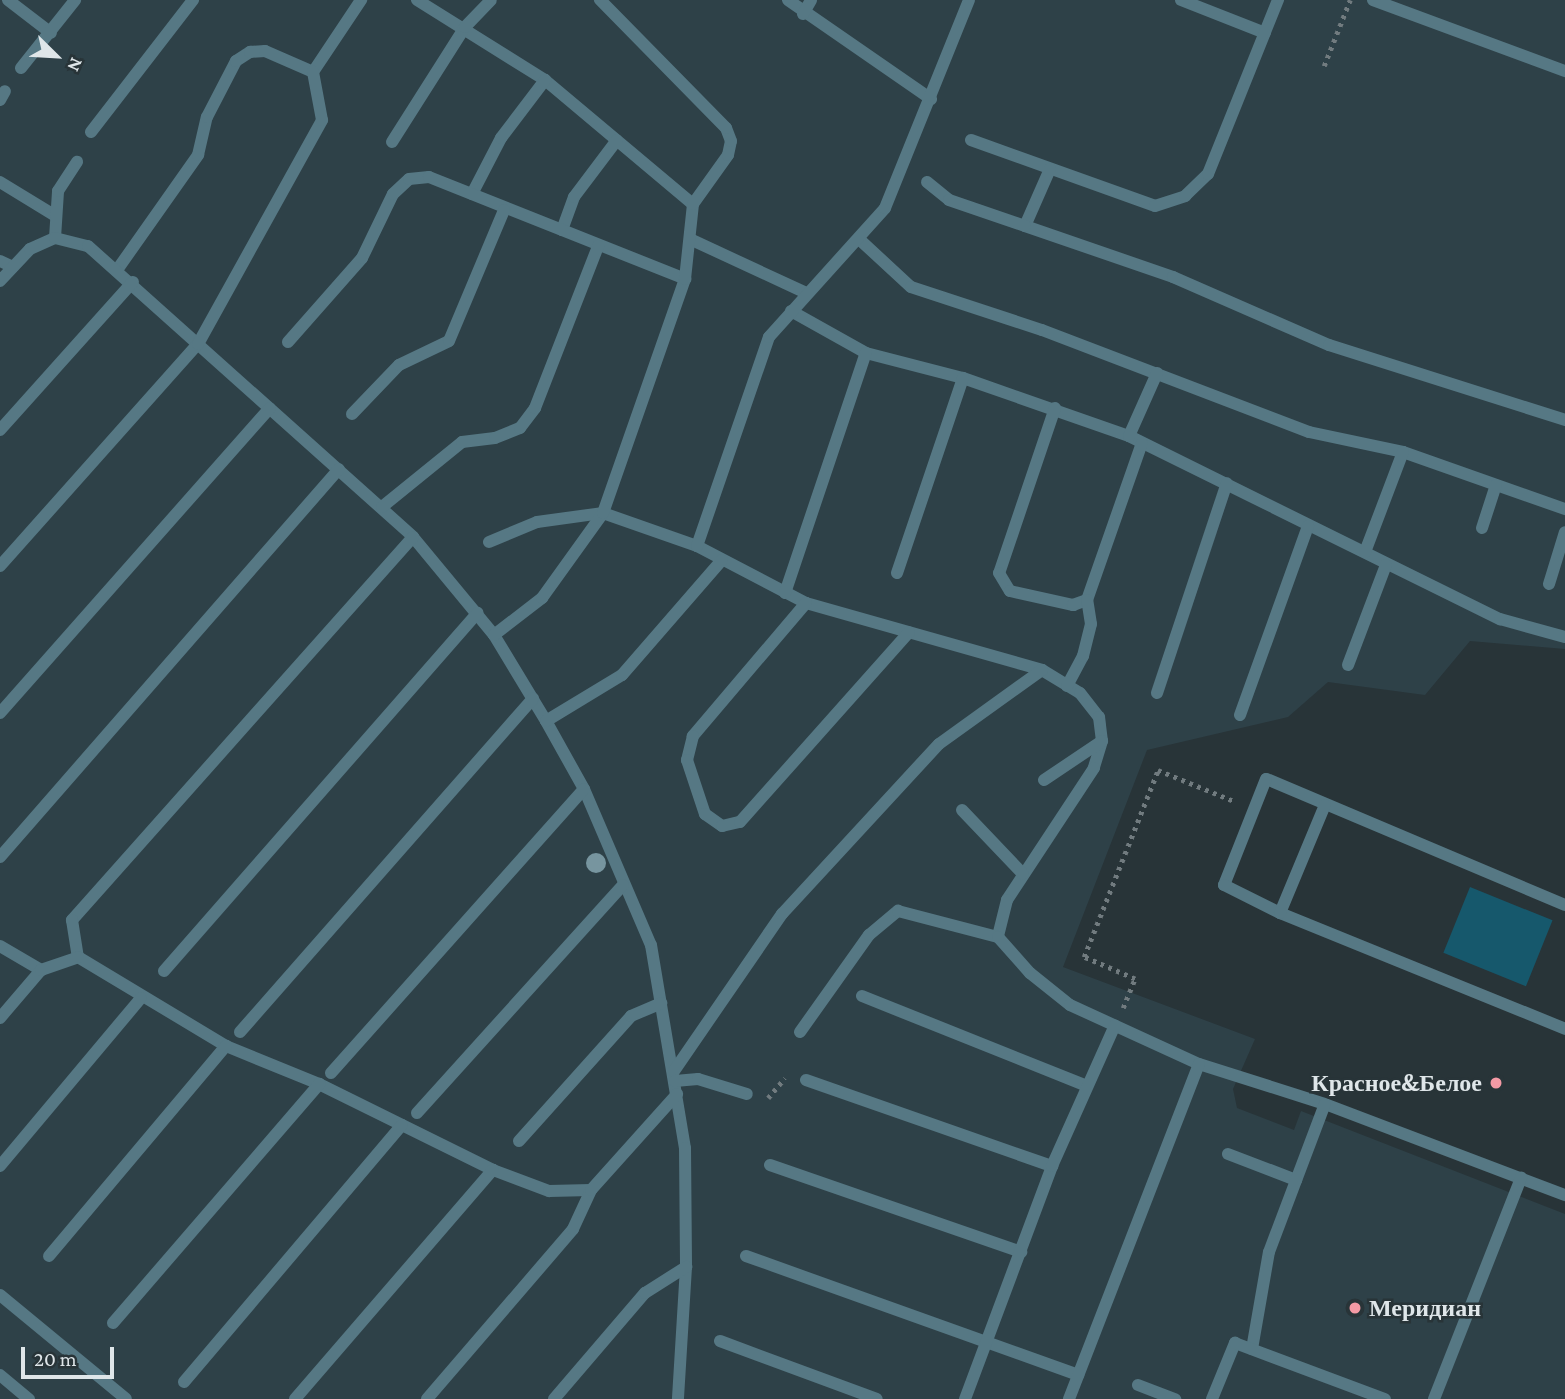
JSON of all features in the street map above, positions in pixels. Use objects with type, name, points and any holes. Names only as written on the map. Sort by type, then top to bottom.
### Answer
[{"type":"lane","points":[[8,0],[51,33]]},
{"type":"lane","points":[[21,68],[75,0]]},
{"type":"lane","points":[[91,132],[193,0]]},
{"type":"lane","points":[[0,566],[198,344],[322,120],[313,72],[360,0]]},
{"type":"lane","points":[[417,0],[465,27],[545,80],[693,204]]},
{"type":"lane","points":[[392,142],[465,27],[491,0]]},
{"type":"lane","points":[[494,635],[542,598],[603,513],[685,279],[692,240],[693,204],[728,155],[731,141],[726,128],[600,0]]},
{"type":"lane","points":[[788,0],[803,14],[931,99]]},
{"type":"lane","points":[[803,14],[811,0]]},
{"type":"lane","points":[[698,547],[769,337],[806,293],[860,240],[884,208],[931,99],[969,0]]},
{"type":"lane","points":[[1181,0],[1265,33]]},
{"type":"lane","points":[[971,140],[1155,206],[1185,196],[1208,174],[1278,0]]},
{"type":"lane","points":[[1373,0],[1565,71]]},
{"type":"lane","points":[[117,270],[198,155],[207,117],[236,61],[250,52],[265,51],[313,72]]},
{"type":"lane","points":[[472,194],[501,138],[545,80]]},
{"type":"lane","points":[[562,230],[574,197],[617,140]]},
{"type":"lane","points":[[55,238],[54,215],[58,191],[77,162]]},
{"type":"lane","points":[[1024,226],[1050,169]]},
{"type":"lane","points":[[288,342],[362,258],[393,194],[409,179],[429,177],[504,210],[685,279]]},
{"type":"lane","points":[[0,182],[54,215]]},
{"type":"lane","points":[[927,182],[949,200],[1173,277],[1329,345],[1565,420]]},
{"type":"lane","points":[[352,414],[399,365],[449,341],[504,210]]},
{"type":"lane","points":[[0,281],[30,249],[55,238],[88,246],[132,282],[413,537],[494,635],[547,721],[584,789],[651,945],[676,1082],[687,1188],[686,1267],[678,1399]]},
{"type":"lane","points":[[692,240],[806,293]]},
{"type":"lane","points":[[860,240],[911,287],[1157,373],[1309,432],[1403,452],[1565,509]]},
{"type":"lane","points":[[382,507],[462,442],[495,438],[520,428],[535,408],[598,246]]},
{"type":"lane","points":[[0,261],[13,267]]},
{"type":"lane","points":[[0,430],[132,282]]},
{"type":"lane","points":[[791,311],[866,353],[963,378],[1129,436],[1275,504],[1308,526],[1500,619],[1565,637]]},
{"type":"lane","points":[[785,593],[866,353]]},
{"type":"lane","points":[[1129,436],[1157,373]]},
{"type":"lane","points":[[897,573],[963,378]]},
{"type":"lane","points":[[0,713],[270,408]]},
{"type":"lane","points":[[1055,408],[999,573],[1010,591],[1073,605],[1087,600]]},
{"type":"lane","points":[[1067,686],[1083,656],[1091,624],[1087,600],[1142,443]]},
{"type":"lane","points":[[1365,552],[1403,452]]},
{"type":"lane","points":[[0,857],[339,469]]},
{"type":"lane","points":[[1157,693],[1227,483]]},
{"type":"lane","points":[[1482,528],[1496,485]]},
{"type":"lane","points":[[489,542],[537,522],[603,513],[698,547],[806,603],[1042,670],[1080,693],[1099,717],[1102,741],[1094,768],[1007,900],[998,937]]},
{"type":"lane","points":[[1240,715],[1308,526]]},
{"type":"lane","points":[[1549,584],[1565,532]]},
{"type":"lane","points":[[413,537],[72,920],[78,957],[141,998],[226,1046],[319,1084],[493,1170],[549,1191],[591,1190]]},
{"type":"lane","points":[[547,721],[622,675],[722,560]]},
{"type":"lane","points":[[1348,665],[1386,565]]},
{"type":"lane","points":[[806,603],[693,736],[687,760],[705,814],[722,826],[740,822],[909,632]]},
{"type":"lane","points":[[164,971],[477,613]]},
{"type":"lane","points":[[427,1399],[573,1229],[591,1190],[676,1082],[782,914],[939,744],[1042,670]]},
{"type":"lane","points":[[240,1032],[533,699]]},
{"type":"lane","points":[[1044,780],[1102,741]]},
{"type":"lane","points":[[1565,905],[1266,779],[1224,885],[1280,913],[1565,1030]]},
{"type":"lane","points":[[331,1073],[584,789]]},
{"type":"lane","points":[[1280,913],[1325,805]]},
{"type":"lane","points":[[962,810],[1023,874]]},
{"type":"lane","points":[[417,1113],[623,885]]},
{"type":"lane","points":[[800,1032],[869,934],[898,911],[998,937],[1030,973],[1070,1005],[1199,1064],[1325,1104],[1565,1195]]},
{"type":"lane","points":[[0,946],[41,970]]},
{"type":"lane","points":[[0,1018],[41,970],[78,957]]},
{"type":"lane","points":[[862,996],[1087,1086]]},
{"type":"lane","points":[[0,1166],[141,998]]},
{"type":"lane","points":[[519,1141],[631,1016],[661,1003]]},
{"type":"lane","points":[[965,1399],[1052,1166],[1115,1025]]},
{"type":"lane","points":[[49,1256],[226,1046]]},
{"type":"lane","points":[[1069,1399],[1199,1064]]},
{"type":"lane","points":[[676,1082],[698,1079],[747,1094]]},
{"type":"lane","points":[[806,1080],[1052,1166]]},
{"type":"lane","points":[[113,1323],[319,1084]]},
{"type":"lane","points":[[1252,1349],[1269,1252],[1325,1104]]},
{"type":"lane","points":[[184,1382],[402,1125]]},
{"type":"lane","points":[[1228,1154],[1296,1180]]},
{"type":"lane","points":[[770,1165],[1021,1252]]},
{"type":"lane","points":[[295,1399],[493,1170]]},
{"type":"lane","points":[[1434,1399],[1521,1178]]},
{"type":"lane","points":[[746,1256],[1078,1375]]},
{"type":"lane","points":[[554,1399],[645,1293],[686,1267]]},
{"type":"lane","points":[[0,1294],[126,1399]]},
{"type":"lane","points":[[720,1341],[877,1399]]},
{"type":"lane","points":[[1212,1399],[1235,1343],[1385,1399]]},
{"type":"lane","points":[[0,1376],[29,1399]]},
{"type":"lane","points":[[1138,1385],[1154,1395],[1175,1399]]},
{"type":"path","points":[[1324,66],[1349,0]]},
{"type":"path","points":[[1115,1025],[1135,979],[1084,957],[1158,771],[1255,809]]},
{"type":"path","points":[[747,1094],[768,1098],[790,1072]]},
{"type":"shaded area","points":[[0,0],[1565,0],[1565,649],[1470,641],[1425,695],[1328,682],[1288,717],[1147,750],[1063,967],[1255,1039],[1233,1089],[1237,1108],[1294,1130],[1301,1111],[1565,1214],[1565,1399],[0,1399]]},
{"type":"shaded area","points":[[1470,887],[1553,920],[1526,986],[1443,953]]},
{"type":"place","name":"Красное&Белое","points":[[1496,1083]]},
{"type":"place","name":"Меридиан","points":[[1355,1308]]}]
